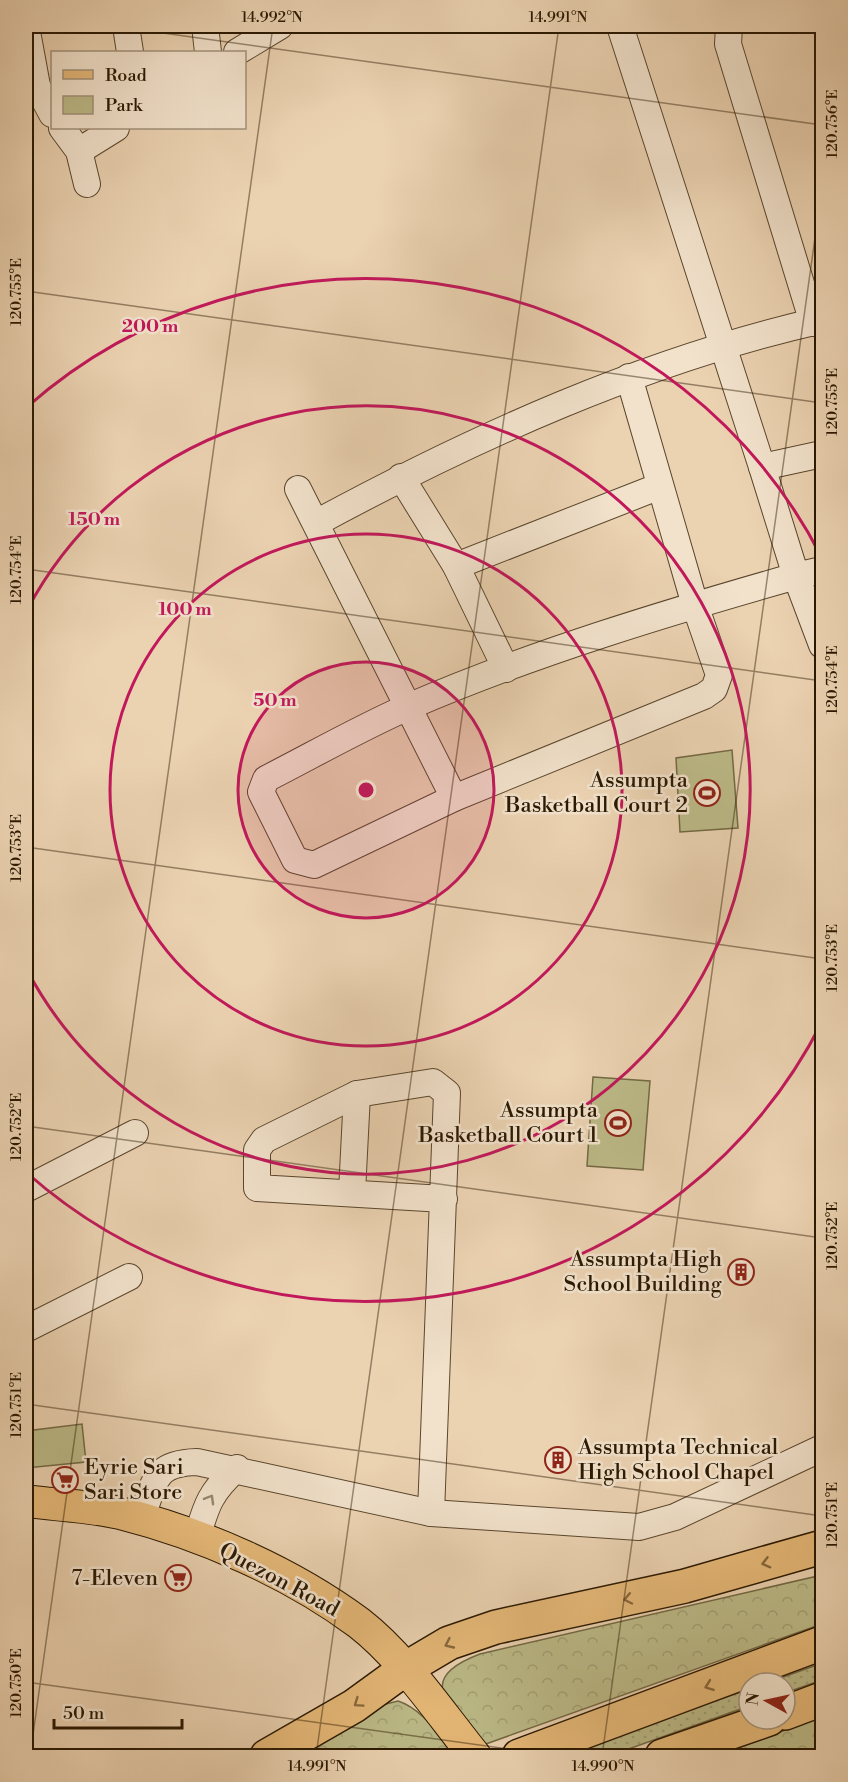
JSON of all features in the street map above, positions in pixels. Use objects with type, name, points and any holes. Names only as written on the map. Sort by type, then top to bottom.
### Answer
[{"type":"highway","points":[[267,1756],[354,1706],[405,1669],[449,1643],[496,1627],[685,1586],[822,1547]]},
{"type":"highway","points":[[519,1756],[822,1643]]},
{"type":"highway","points":[[797,1709],[822,1700]]},
{"type":"highway","points":[[662,1756],[737,1730]]},
{"type":"main road","name":"Quezon Road","points":[[26,1502],[118,1513],[141,1519],[197,1538],[259,1564],[359,1624],[405,1669],[475,1756]]},
{"type":"street","points":[[26,26],[37,86],[51,112]]},
{"type":"street","points":[[126,26],[130,51]]},
{"type":"street","points":[[205,26],[208,51]]},
{"type":"street","points":[[239,51],[280,26]]},
{"type":"street","points":[[620,26],[725,345],[796,576],[822,645]]},
{"type":"street","points":[[316,523],[401,477],[629,378],[725,345],[818,322],[728,44],[729,26]]},
{"type":"street","points":[[63,129],[79,151],[87,184]]},
{"type":"street","points":[[79,151],[114,129]]},
{"type":"street","points":[[629,378],[695,605],[719,675],[714,689],[704,696],[454,798],[314,866],[295,860],[261,792],[266,779],[408,708],[506,669],[695,605],[822,570]]},
{"type":"street","points":[[762,467],[822,454]]},
{"type":"street","points":[[401,477],[456,566],[506,669]]},
{"type":"street","points":[[456,566],[660,486]]},
{"type":"street","points":[[298,489],[454,798]]},
{"type":"street","points":[[431,1513],[444,1199],[447,1093],[433,1082],[357,1094],[264,1140],[257,1150],[257,1188],[444,1199]]},
{"type":"street","points":[[352,1192],[357,1094]]},
{"type":"street","points":[[26,1189],[135,1133]]},
{"type":"street","points":[[26,1329],[129,1277]]},
{"type":"street","points":[[141,1519],[159,1474],[175,1462],[197,1462],[237,1468],[431,1513],[639,1527],[675,1517],[822,1448]]},
{"type":"street","points":[[197,1538],[206,1506],[219,1484],[237,1468]]},
{"type":"green space","name":"Assumpta Basketball Court 2","points":[[732,750],[738,828],[680,832],[676,758]]},
{"type":"green space","name":"Assumpta Basketball Court 1","points":[[593,1077],[650,1081],[643,1170],[587,1166]]},
{"type":"green space","points":[[82,1424],[86,1462],[26,1468],[26,1431]]},
{"type":"green space","points":[[822,1575],[822,1624],[483,1745],[450,1706],[444,1695],[442,1684],[447,1674],[459,1664],[480,1654]]},
{"type":"green space","points":[[822,1663],[822,1680],[797,1689],[797,1672]]},
{"type":"green space","points":[[737,1693],[737,1710],[609,1756],[560,1756]]},
{"type":"green space","points":[[398,1701],[423,1717],[457,1756],[297,1756],[382,1705]]},
{"type":"green space","points":[[822,1716],[822,1756],[717,1756],[783,1731],[797,1731],[797,1726]]},
{"type":"place","name":"Assumpta Basketball Court 2","points":[[707,793]]},
{"type":"place","name":"Assumpta Basketball Court 1","points":[[618,1123]]},
{"type":"place","name":"Assumpta High School Building","points":[[741,1272]]},
{"type":"place","name":"Assumpta Technical High School Chapel","points":[[558,1460]]},
{"type":"place","name":"Eyrie Sari Sari Store","points":[[65,1480]]},
{"type":"place","name":"7-Eleven","points":[[178,1578]]}]
